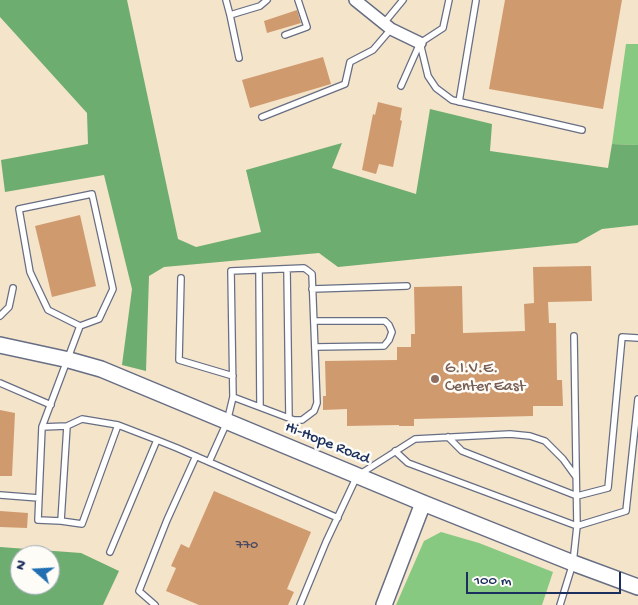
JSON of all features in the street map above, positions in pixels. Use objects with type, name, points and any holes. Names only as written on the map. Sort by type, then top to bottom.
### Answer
[{"type":"street","points":[[354,0],[387,26],[420,43]]},
{"type":"street","name":"Hi-Hope Road","points":[[0,344],[101,370],[357,476],[573,563],[638,587]]},
{"type":"street","points":[[384,605],[423,502]]},
{"type":"lane","points":[[226,0],[239,58]]},
{"type":"lane","points":[[230,15],[260,6],[267,0]]},
{"type":"lane","points":[[285,35],[307,27],[298,0]]},
{"type":"lane","points":[[262,117],[345,84],[350,62],[372,50],[403,0]]},
{"type":"lane","points":[[401,86],[420,43],[443,28],[449,0]]},
{"type":"lane","points":[[459,102],[476,0]]},
{"type":"lane","points":[[420,43],[428,76],[436,88],[452,100],[582,130]]},
{"type":"lane","points":[[92,194],[113,289],[99,319],[80,326],[48,310],[30,272],[19,209],[92,194]]},
{"type":"lane","points":[[287,268],[289,418]]},
{"type":"lane","points":[[209,462],[227,422],[233,396],[231,271],[304,268],[312,274],[317,403],[314,411],[302,420],[294,420],[233,396]]},
{"type":"lane","points":[[259,270],[260,407]]},
{"type":"lane","points":[[181,278],[179,360],[233,376]]},
{"type":"lane","points":[[312,289],[407,286]]},
{"type":"lane","points":[[0,316],[9,307],[13,288]]},
{"type":"lane","points":[[314,321],[385,321],[392,332],[384,346],[315,347]]},
{"type":"lane","points":[[80,326],[42,427],[38,520],[82,524],[118,425]]},
{"type":"lane","points":[[560,605],[573,563],[577,526],[574,336]]},
{"type":"lane","points":[[448,437],[462,451],[577,496],[608,488],[622,337],[638,338]]},
{"type":"lane","points":[[0,383],[51,405]]},
{"type":"lane","points":[[395,451],[408,463],[577,526],[626,511],[638,399]]},
{"type":"lane","points":[[42,427],[67,426],[82,419],[118,425],[196,456],[338,518]]},
{"type":"lane","points":[[61,521],[67,426]]},
{"type":"lane","points":[[300,605],[357,476],[415,439],[510,434],[530,436],[545,441],[563,459],[576,478]]},
{"type":"lane","points":[[110,552],[157,440]]},
{"type":"lane","points":[[155,605],[139,591],[167,520],[196,456]]},
{"type":"lane","points":[[0,495],[39,498]]},
{"type":"green space","points":[[0,0],[127,0],[178,239],[196,247],[261,232],[246,170],[342,143],[332,168],[416,194],[430,109],[492,124],[490,151],[608,168],[612,144],[638,145],[638,225],[602,229],[577,243],[338,267],[319,253],[164,267],[149,276],[146,371],[122,365],[132,289],[104,175],[5,192],[1,160],[88,144],[87,113],[0,17]]},
{"type":"green space","points":[[626,44],[638,44],[638,145],[612,144]]},
{"type":"green space","points":[[441,532],[479,543],[553,572],[542,605],[396,605],[424,541]]},
{"type":"green space","points":[[0,547],[10,548],[10,595],[60,595],[60,551],[81,553],[119,571],[103,605],[0,605]]},
{"type":"building","points":[[505,0],[622,0],[603,109],[489,89]]},
{"type":"building","points":[[297,10],[301,23],[267,33],[264,21]]},
{"type":"building","points":[[323,57],[331,84],[250,108],[242,80]]},
{"type":"building","points":[[378,102],[402,108],[400,120],[402,121],[393,167],[379,164],[376,174],[362,170],[373,114],[375,115]]},
{"type":"building","points":[[80,215],[96,286],[52,297],[35,226]]},
{"type":"building","points":[[591,266],[592,301],[548,302],[549,323],[556,323],[557,380],[562,380],[563,406],[533,406],[533,416],[414,419],[414,426],[347,426],[347,409],[323,410],[323,396],[326,396],[325,361],[397,360],[397,347],[411,347],[411,334],[415,334],[414,287],[462,286],[463,333],[525,331],[524,304],[534,303],[533,267]]},
{"type":"building","points":[[0,410],[15,413],[12,476],[0,476]]},
{"type":"building","points":[[214,491],[311,532],[287,589],[294,592],[288,605],[199,605],[166,591],[176,568],[171,566],[181,544],[189,548]]},
{"type":"building","points":[[0,511],[28,513],[27,528],[0,527]]},
{"type":"place","name":"G.I.V.E. Center East","points":[[435,379]]}]
